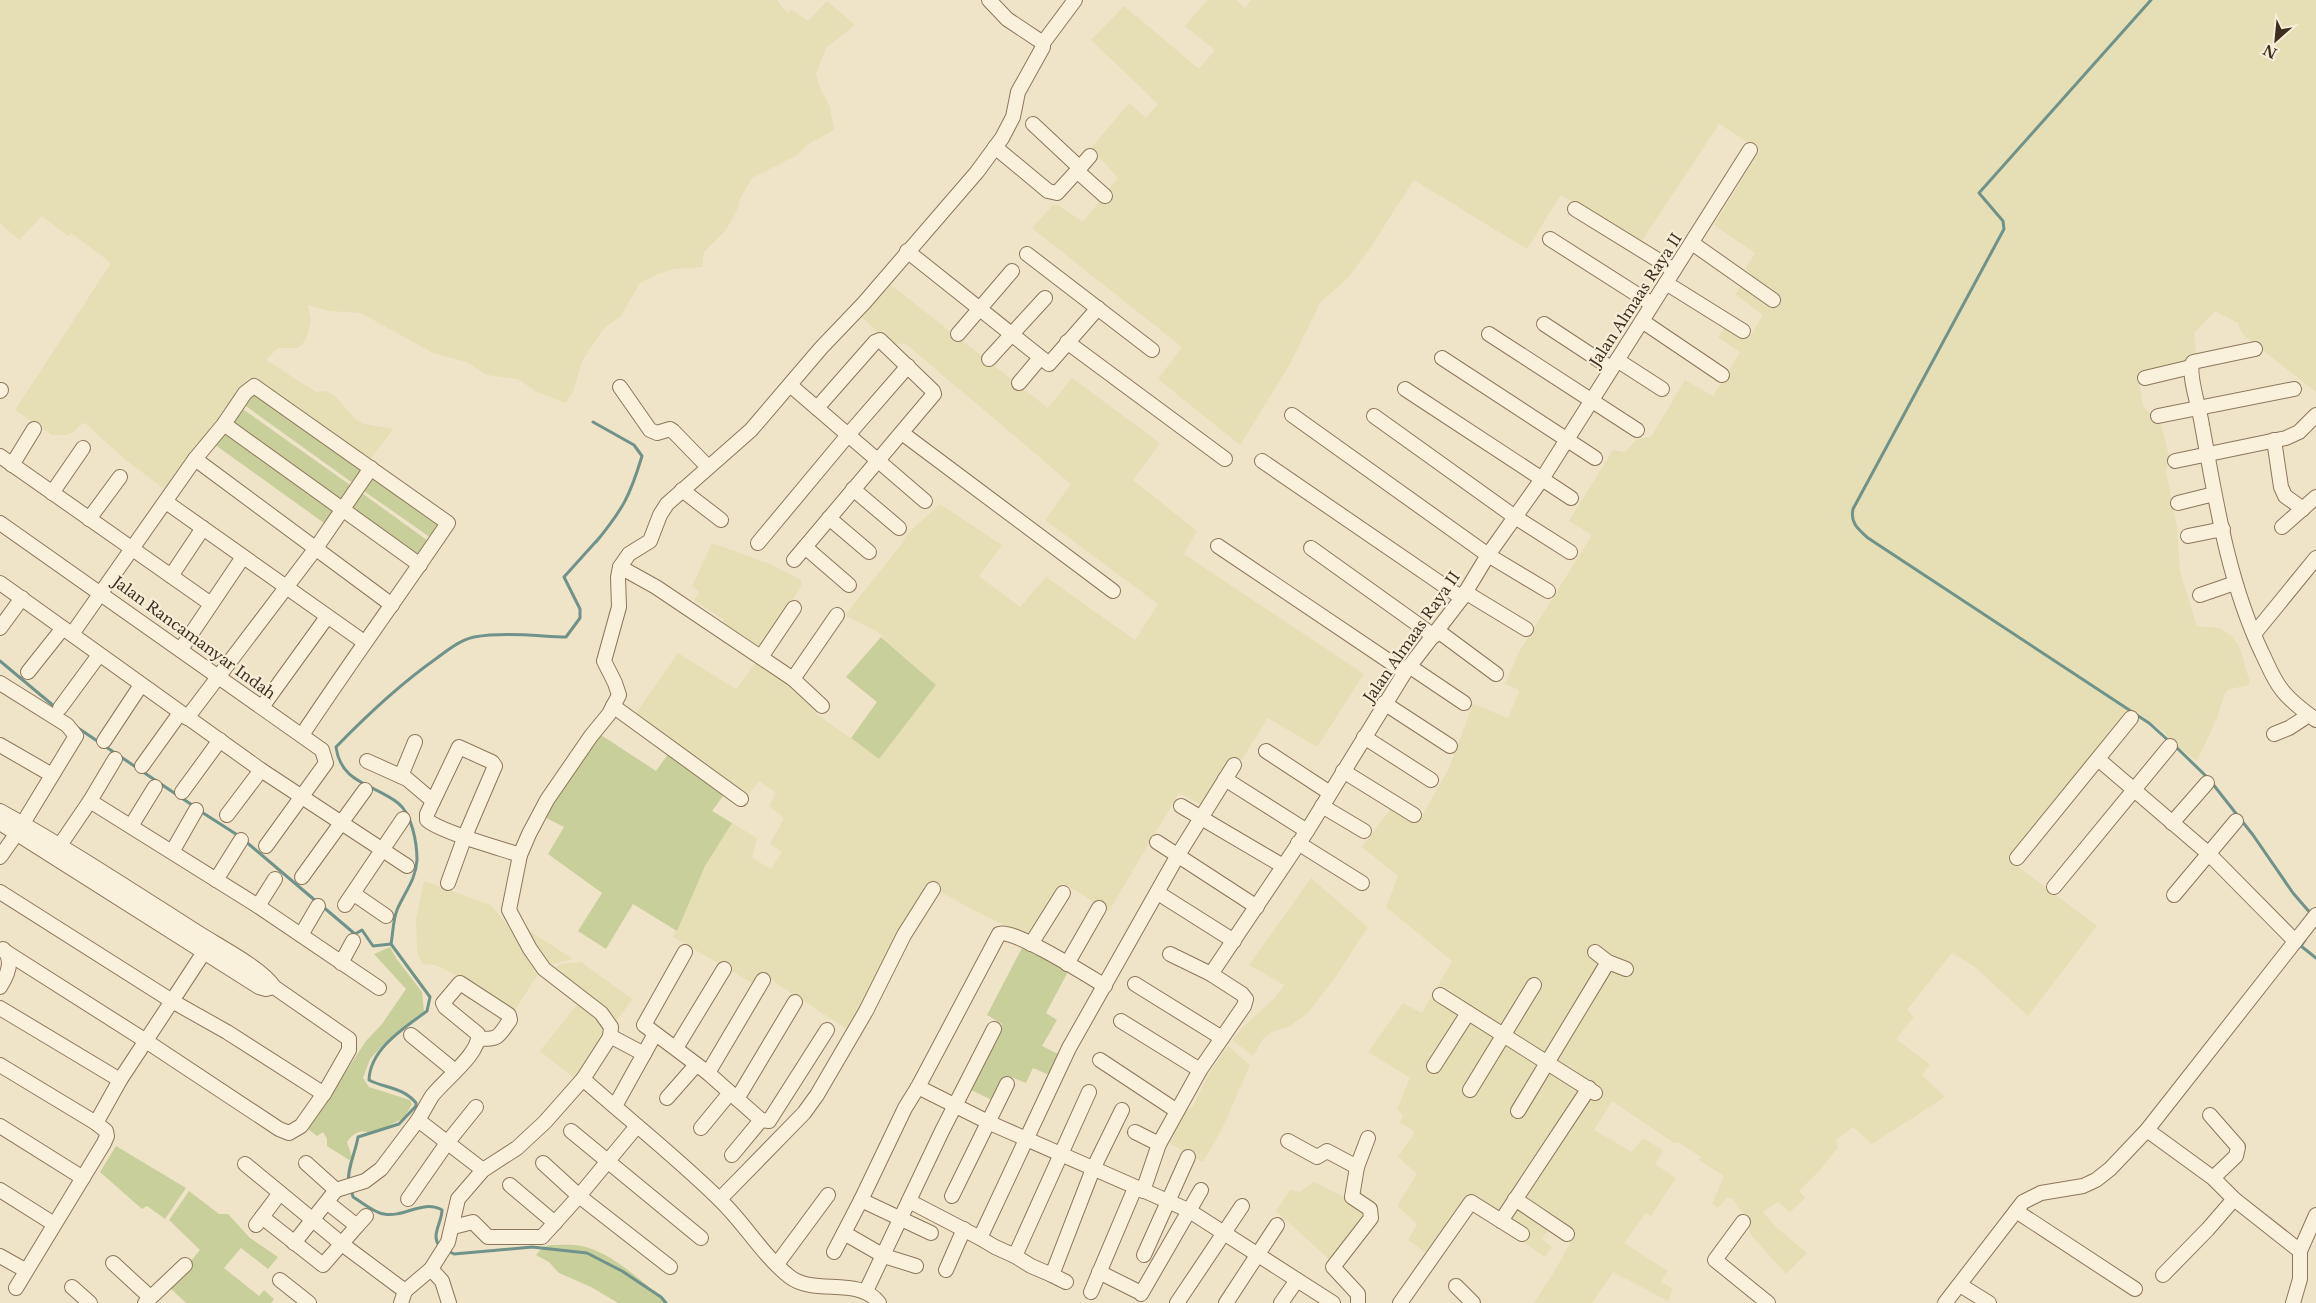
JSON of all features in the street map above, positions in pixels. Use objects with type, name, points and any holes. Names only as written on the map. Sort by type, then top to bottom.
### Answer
[{"type":"street","points":[[989,0],[1007,19],[1044,43]]},
{"type":"street","points":[[245,1164],[403,1297],[431,1269],[445,1247],[453,1227],[458,1199],[483,1170],[517,1148],[544,1122],[583,1079],[610,1036],[611,1027],[601,1013],[544,969],[510,915],[509,906],[520,855],[547,800],[619,695],[604,661],[619,607],[618,577],[620,567],[629,554],[650,541],[660,515],[667,504],[750,430],[977,172],[1013,117],[1018,92],[1044,43],[1075,0]]},
{"type":"street","points":[[1033,124],[1105,196]]},
{"type":"street","points":[[995,147],[1052,193],[1057,193],[1090,156]]},
{"type":"street","name":"Jalan Almaas Raya II","points":[[1211,974],[1307,831],[1384,703],[1407,669],[1436,634],[1464,595],[1488,555],[1542,479],[1750,150]]},
{"type":"street","points":[[1575,209],[1674,270]]},
{"type":"street","points":[[1550,239],[1652,304]]},
{"type":"street","points":[[1692,243],[1773,300]]},
{"type":"street","points":[[907,251],[1048,364],[1098,308]]},
{"type":"street","points":[[1027,254],[1152,350]]},
{"type":"street","points":[[958,334],[978,308],[1012,271]]},
{"type":"street","points":[[1666,282],[1743,331]]},
{"type":"street","points":[[989,359],[1045,298]]},
{"type":"street","points":[[1642,321],[1722,375]]},
{"type":"street","points":[[1544,324],[1662,389]]},
{"type":"street","points":[[1489,334],[1637,430]]},
{"type":"street","points":[[794,560],[934,394],[880,340],[876,342],[817,408]]},
{"type":"street","points":[[1067,342],[1226,459]]},
{"type":"street","points":[[2254,349],[2193,362],[2191,368],[2214,494],[2224,529],[2235,583],[2254,634],[2281,689],[2312,717],[2274,734]]},
{"type":"street","points":[[1019,383],[1040,358]]},
{"type":"street","points":[[1442,358],[1594,458]]},
{"type":"street","points":[[758,543],[848,434],[908,366]]},
{"type":"street","points":[[2145,378],[2191,368]]},
{"type":"street","points":[[790,385],[925,501]]},
{"type":"street","points":[[28,672],[103,593],[195,459],[224,424],[245,393],[254,386],[448,522],[302,735]]},
{"type":"street","points":[[620,387],[650,430],[657,433],[670,429],[673,430],[708,467]]},
{"type":"street","points":[[1405,389],[1571,498]]},
{"type":"street","points":[[2158,416],[2294,389]]},
{"type":"street","points":[[1292,415],[1488,555],[1548,591]]},
{"type":"street","points":[[2175,461],[2274,440],[2300,432],[2316,415]]},
{"type":"street","points":[[1374,416],[1515,517],[1570,552]]},
{"type":"street","points":[[224,424],[420,565]]},
{"type":"street","points":[[12,465],[34,429]]},
{"type":"street","points":[[902,433],[1113,591]]},
{"type":"street","points":[[2274,440],[2281,487],[2285,496],[2303,509]]},
{"type":"street","points":[[52,493],[83,448]]},
{"type":"street","points":[[0,456],[211,604]]},
{"type":"street","points":[[195,459],[392,605]]},
{"type":"street","points":[[1262,461],[1464,595],[1526,629]]},
{"type":"street","points":[[142,766],[219,676],[316,548],[371,468]]},
{"type":"street","points":[[89,519],[120,477]]},
{"type":"street","points":[[853,489],[899,528]]},
{"type":"street","points":[[682,490],[721,520]]},
{"type":"street","points":[[2178,503],[2214,494]]},
{"type":"street","points":[[2282,527],[2316,497]]},
{"type":"street","points":[[166,502],[364,642]]},
{"type":"street","points":[[828,518],[869,552]]},
{"type":"street","name":"Jalan Rancamanyar Indah","points":[[0,522],[103,593],[322,750],[326,763],[300,797]]},
{"type":"street","points":[[171,576],[203,528]]},
{"type":"street","points":[[2188,536],[2224,529]]},
{"type":"street","points":[[1218,546],[1407,669],[1464,703]]},
{"type":"street","points":[[805,547],[849,585]]},
{"type":"street","points":[[1311,548],[1496,674]]},
{"type":"street","points":[[181,649],[243,557]]},
{"type":"street","points":[[2254,634],[2316,558]]},
{"type":"street","points":[[620,567],[656,587],[794,679],[822,706]]},
{"type":"street","points":[[0,583],[183,716],[300,797],[407,866]]},
{"type":"street","points":[[2200,595],[2235,583]]},
{"type":"street","points":[[0,628],[22,598]]},
{"type":"street","points":[[761,657],[794,608]]},
{"type":"street","points":[[794,679],[837,615]]},
{"type":"street","points":[[262,707],[327,617]]},
{"type":"street","points":[[60,708],[100,656]]},
{"type":"street","points":[[0,683],[74,731],[76,736],[75,742],[0,857]]},
{"type":"street","points":[[104,741],[141,685]]},
{"type":"street","points":[[1384,703],[1450,746]]},
{"type":"street","points":[[613,706],[742,799]]},
{"type":"street","points":[[2017,858],[2131,718]]},
{"type":"street","points":[[1364,737],[1431,780]]},
{"type":"street","points":[[182,792],[220,740]]},
{"type":"street","points":[[401,776],[415,742]]},
{"type":"street","points":[[0,745],[52,775]]},
{"type":"street","points":[[2054,887],[2170,746]]},
{"type":"street","points":[[448,883],[465,836],[494,764],[458,747],[433,801],[427,820],[432,824],[465,836],[520,855]]},
{"type":"street","points":[[1266,751],[1330,793]]},
{"type":"street","points":[[56,851],[90,801],[115,759]]},
{"type":"street","points":[[2098,759],[2208,854],[2295,941]]},
{"type":"street","points":[[367,761],[401,776],[419,788],[433,801]]},
{"type":"street","points":[[980,1238],[1069,1048],[1178,855],[1234,765]]},
{"type":"street","points":[[227,815],[261,770]]},
{"type":"street","points":[[1343,771],[1414,815]]},
{"type":"street","points":[[1225,779],[1307,831]]},
{"type":"street","points":[[2172,823],[2207,782]]},
{"type":"street","points":[[131,826],[155,787]]},
{"type":"street","points":[[302,877],[366,790]]},
{"type":"street","points":[[266,846],[300,797]]},
{"type":"street","points":[[90,801],[258,906],[379,988]]},
{"type":"street","points":[[1181,806],[1284,866]]},
{"type":"street","points":[[1322,806],[1364,831]]},
{"type":"street","points":[[172,852],[196,810]]},
{"type":"street","points":[[0,811],[20,828],[207,947],[260,973],[274,987],[349,1039],[350,1050],[324,1094],[301,1126],[289,1133],[279,1129],[3,950]]},
{"type":"street","points":[[345,905],[403,819]]},
{"type":"street","points":[[2174,895],[2236,821]]},
{"type":"street","points":[[0,823],[20,828]]},
{"type":"street","points":[[216,880],[241,840]]},
{"type":"street","points":[[1157,842],[1257,907]]},
{"type":"street","points":[[1298,844],[1362,883]]},
{"type":"street","points":[[258,906],[276,879]]},
{"type":"street","points":[[720,1200],[804,1114],[866,1011],[904,935],[933,889]]},
{"type":"street","points":[[0,892],[324,1094]]},
{"type":"street","points":[[1031,944],[1063,893]]},
{"type":"street","points":[[1158,893],[1234,941]]},
{"type":"street","points":[[354,894],[386,916]]},
{"type":"street","points":[[301,935],[318,906]]},
{"type":"street","points":[[1067,964],[1099,908]]},
{"type":"street","points":[[1945,1303],[2023,1202],[2041,1193],[2083,1186],[2096,1180],[2110,1169],[2147,1130],[2316,915]]},
{"type":"street","points":[[834,1252],[905,1108],[999,934],[1006,933],[1031,944],[1105,986]]},
{"type":"street","points":[[341,962],[354,941]]},
{"type":"street","points":[[96,1123],[120,1080],[207,947]]},
{"type":"street","points":[[0,987],[8,972],[9,964],[3,950]]},
{"type":"street","points":[[686,952],[644,1026],[708,1073],[761,1120],[768,1121],[827,1030]]},
{"type":"street","points":[[1595,952],[1608,962],[1626,969]]},
{"type":"street","points":[[1091,1292],[1098,1272],[1159,1144],[1200,1070],[1244,1006],[1246,999],[1242,994],[1211,974],[1170,954]]},
{"type":"street","points":[[1518,1111],[1608,962]]},
{"type":"street","points":[[676,1048],[724,969]]},
{"type":"street","points":[[708,1073],[763,980]]},
{"type":"street","points":[[460,983],[509,1014],[510,1020],[497,1038],[491,1040],[479,1038],[478,1034],[442,1003],[460,983]]},
{"type":"street","points":[[1135,984],[1222,1038]]},
{"type":"street","points":[[1470,1090],[1505,1036],[1534,985]]},
{"type":"street","points":[[1440,995],[1592,1091],[1501,1220]]},
{"type":"street","points":[[701,1128],[733,1096],[796,1002]]},
{"type":"street","points":[[0,1008],[120,1080]]},
{"type":"street","points":[[1434,1066],[1468,1013]]},
{"type":"street","points":[[1121,1021],[1200,1070]]},
{"type":"street","points":[[866,1291],[954,1106],[994,1029]]},
{"type":"street","points":[[615,1106],[655,1034]]},
{"type":"street","points":[[411,1035],[455,1071]]},
{"type":"street","points":[[610,1036],[644,1054]]},
{"type":"street","points":[[294,1243],[340,1189],[359,1184],[381,1169],[418,1120],[432,1096],[472,1052],[479,1038]]},
{"type":"street","points":[[1100,1060],[1177,1111]]},
{"type":"street","points":[[0,1065],[96,1123],[106,1130],[107,1136],[25,1270],[16,1288]]},
{"type":"street","points":[[667,1098],[696,1065]]},
{"type":"street","points":[[583,1079],[720,1200],[777,1264],[798,1282],[866,1291],[879,1303]]},
{"type":"street","points":[[952,1196],[1008,1084]]},
{"type":"street","points":[[918,1087],[954,1106],[1060,1155],[1188,1210],[1333,1303]]},
{"type":"street","points":[[1015,1256],[1089,1092]]},
{"type":"street","points":[[408,1199],[447,1143],[476,1106]]},
{"type":"street","points":[[1052,1275],[1093,1169],[1122,1110]]},
{"type":"street","points":[[2210,1115],[2238,1146],[2236,1156],[2213,1178]]},
{"type":"street","points":[[418,1120],[483,1170]]},
{"type":"street","points":[[732,1155],[761,1120]]},
{"type":"street","points":[[0,1126],[83,1178]]},
{"type":"street","points":[[453,1227],[473,1222],[488,1237],[542,1237],[580,1196],[637,1126]]},
{"type":"street","points":[[2147,1130],[2213,1178],[2234,1199],[2300,1251]]},
{"type":"street","points":[[571,1131],[701,1238]]},
{"type":"street","points":[[1135,1132],[1159,1144]]},
{"type":"street","points":[[1358,1303],[1358,1294],[1333,1267],[1371,1218],[1370,1209],[1352,1197],[1357,1167],[1368,1138]]},
{"type":"street","points":[[1288,1141],[1317,1157],[1327,1151],[1357,1167]]},
{"type":"street","points":[[1144,1255],[1188,1157]]},
{"type":"street","points":[[306,1163],[340,1189]]},
{"type":"street","points":[[543,1163],[580,1196],[670,1267]]},
{"type":"street","points":[[510,1185],[555,1223]]},
{"type":"street","points":[[0,1190],[54,1224]]},
{"type":"street","points":[[1098,1272],[1139,1293],[1201,1190]]},
{"type":"street","points":[[280,1193],[259,1221],[294,1243],[320,1269],[361,1221],[328,1203]]},
{"type":"street","points":[[777,1264],[828,1195]]},
{"type":"street","points":[[1515,1199],[1567,1234]]},
{"type":"street","points":[[2163,1274],[2208,1229],[2234,1199]]},
{"type":"street","points":[[861,1200],[931,1233]]},
{"type":"street","points":[[909,1201],[1031,1266],[1066,1282]]},
{"type":"street","points":[[1400,1303],[1471,1202],[1522,1234]]},
{"type":"street","points":[[1177,1303],[1242,1206]]},
{"type":"street","points":[[2016,1211],[2135,1290]]},
{"type":"street","points":[[2293,1303],[2300,1280],[2300,1251],[2316,1215]]},
{"type":"street","points":[[1743,1222],[1715,1260],[1768,1303]]},
{"type":"street","points":[[1226,1303],[1277,1226]]},
{"type":"street","points":[[946,1270],[964,1229]]},
{"type":"street","points":[[844,1232],[884,1256],[916,1266]]},
{"type":"street","points":[[0,1256],[25,1270]]},
{"type":"street","points":[[113,1263],[148,1300],[185,1265]]},
{"type":"street","points":[[431,1269],[442,1281],[449,1303]]},
{"type":"street","points":[[280,1280],[309,1303]]},
{"type":"street","points":[[1281,1303],[1297,1280]]},
{"type":"street","points":[[1960,1284],[1989,1303]]},
{"type":"street","points":[[1456,1286],[1473,1303]]},
{"type":"street","points":[[72,1287],[90,1303]]},
{"type":"shaded area","points":[[0,0],[777,0],[787,13],[792,10],[808,21],[827,1],[855,25],[826,48],[816,74],[819,85],[830,107],[834,130],[807,145],[797,155],[752,178],[740,199],[738,209],[725,231],[704,252],[702,267],[674,269],[655,275],[639,284],[621,316],[604,328],[582,361],[574,390],[565,403],[537,392],[518,379],[487,375],[466,362],[431,352],[361,313],[329,311],[308,305],[311,320],[306,340],[298,348],[278,348],[266,360],[316,392],[326,391],[334,395],[355,419],[364,424],[393,429],[369,461],[249,378],[240,387],[167,491],[127,461],[86,424],[82,423],[74,432],[66,435],[52,435],[15,410],[111,263],[71,233],[68,236],[42,216],[19,240],[0,223]]},
{"type":"shaded area","points":[[1207,0],[1236,0],[1245,8],[1251,0],[2316,0],[2316,392],[2242,334],[2238,323],[2215,311],[2194,333],[2196,353],[2180,365],[2153,369],[2140,386],[2143,406],[2161,425],[2169,456],[2166,471],[2177,527],[2180,572],[2197,626],[2220,628],[2232,636],[2239,646],[2250,682],[2247,686],[2229,689],[2225,693],[2217,718],[2197,761],[2174,744],[2164,732],[2136,711],[2090,769],[2011,858],[2016,865],[2097,926],[2028,1016],[1975,967],[1952,953],[1907,1010],[1914,1017],[1896,1039],[1930,1064],[1922,1075],[1945,1097],[1872,1144],[1853,1127],[1836,1140],[1838,1147],[1821,1169],[1799,1191],[1805,1198],[1790,1212],[1778,1202],[1763,1212],[1777,1228],[1807,1253],[1786,1274],[1751,1235],[1746,1218],[1732,1198],[1726,1198],[1718,1208],[1712,1204],[1724,1176],[1699,1160],[1701,1157],[1679,1143],[1674,1143],[1612,1101],[1594,1130],[1632,1152],[1643,1138],[1663,1150],[1655,1164],[1676,1178],[1651,1216],[1646,1213],[1624,1243],[1668,1271],[1661,1282],[1673,1289],[1668,1301],[1613,1272],[1592,1303],[1534,1303],[1574,1236],[1553,1222],[1542,1239],[1552,1247],[1545,1257],[1466,1203],[1429,1255],[1408,1240],[1417,1224],[1397,1206],[1417,1174],[1398,1157],[1415,1132],[1400,1122],[1403,1116],[1397,1109],[1410,1078],[1368,1052],[1403,1003],[1422,1013],[1452,961],[1386,907],[1398,876],[1362,847],[1392,807],[1418,823],[1449,768],[1473,704],[1508,718],[1519,692],[1517,689],[1505,684],[1519,652],[1592,535],[1569,521],[1613,450],[1625,452],[1638,438],[1651,437],[1685,380],[1713,396],[1740,352],[1718,337],[1726,325],[1749,338],[1763,315],[1735,294],[1750,273],[1745,269],[1755,253],[1714,225],[1760,150],[1719,124],[1641,242],[1561,195],[1527,249],[1414,180],[1349,277],[1320,303],[1289,366],[1240,445],[1158,379],[1182,347],[1032,228],[1053,205],[1058,205],[1083,222],[1118,178],[1091,148],[1129,103],[1146,118],[1158,104],[1091,40],[1124,6],[1199,69],[1215,50],[1185,26]]},
{"type":"shaded area","points":[[891,285],[1048,408],[1072,378],[1160,443],[1133,480],[1197,531],[1184,554],[1364,674],[1317,747],[1268,718],[1240,763],[1204,806],[1179,793],[1109,911],[1063,883],[1030,937],[981,914],[931,887],[906,926],[847,1029],[765,976],[752,983],[673,937],[705,866],[732,823],[757,838],[752,858],[771,869],[782,852],[770,844],[784,818],[769,806],[776,793],[759,781],[747,796],[636,713],[678,653],[736,689],[756,662],[817,706],[820,709],[816,714],[879,758],[936,685],[876,631],[845,615],[901,545],[907,534],[940,504],[1002,545],[979,576],[1020,607],[1046,577],[1135,640],[1158,604],[1045,520],[1071,484],[906,344],[888,343],[862,317]]},
{"type":"shaded area","points":[[712,543],[770,564],[801,580],[802,585],[759,651],[721,626],[724,620],[694,600],[699,592],[692,586]]},
{"type":"shaded area","points":[[1311,878],[1368,927],[1334,979],[1308,1013],[1290,1026],[1272,1032],[1263,1039],[1253,1056],[1232,1040],[1242,1028],[1275,998],[1284,985],[1249,965]]},
{"type":"shaded area","points":[[424,881],[491,905],[518,939],[527,957],[539,973],[513,1013],[455,975],[435,965],[422,964],[417,951],[416,919]]},
{"type":"shaded area","points":[[525,928],[573,959],[548,965]]},
{"type":"shaded area","points":[[581,962],[632,999],[616,1022],[551,970],[561,964]]},
{"type":"shaded area","points":[[577,1005],[599,1022],[607,1036],[575,1079],[540,1051]]},
{"type":"shaded area","points":[[1228,1046],[1250,1065],[1222,1129],[1203,1162],[1169,1143],[1183,1114],[1193,1106],[1210,1072]]},
{"type":"shaded area","points":[[1314,1182],[1367,1209],[1363,1220],[1330,1260],[1276,1211],[1290,1190],[1300,1192]]},
{"type":"green space","points":[[254,391],[365,469],[354,484],[243,404]]},
{"type":"green space","points":[[240,407],[353,487],[342,502],[230,422]]},
{"type":"green space","points":[[225,429],[335,509],[324,523],[214,444]]},
{"type":"green space","points":[[371,474],[444,526],[434,540],[361,489]]},
{"type":"green space","points":[[359,491],[431,543],[421,557],[349,506]]},
{"type":"green space","points":[[881,637],[936,685],[879,759],[851,738],[877,702],[846,677]]},
{"type":"green space","points":[[598,733],[656,771],[669,753],[726,792],[712,811],[732,823],[705,866],[677,931],[633,904],[606,949],[578,931],[602,893],[548,854],[564,827],[544,817]]},
{"type":"green space","points":[[1023,946],[1069,970],[1046,1013],[1057,1020],[1042,1046],[1060,1055],[1049,1075],[1033,1068],[1026,1083],[1009,1076],[996,1102],[969,1089],[1002,1024],[987,1015]]},
{"type":"green space","points":[[390,947],[422,992],[424,1011],[387,1041],[370,1059],[363,1078],[369,1087],[410,1100],[412,1104],[404,1118],[372,1134],[364,1131],[352,1136],[347,1142],[352,1157],[349,1160],[327,1146],[327,1139],[323,1132],[317,1136],[308,1129],[366,1041],[382,1024],[406,989],[374,954]]},
{"type":"green space","points":[[116,1146],[186,1188],[165,1219],[147,1206],[142,1209],[100,1172]]},
{"type":"green space","points":[[189,1191],[219,1214],[228,1214],[250,1238],[278,1257],[268,1269],[241,1248],[224,1268],[259,1296],[264,1290],[274,1299],[271,1303],[186,1303],[169,1287],[200,1250],[169,1220]]},
{"type":"green space","points":[[551,1245],[582,1246],[604,1254],[627,1269],[665,1303],[618,1303],[591,1287],[559,1273],[549,1262],[536,1255],[543,1247]]},
{"type":"waterway","points":[[2151,0],[1979,193],[2003,221],[2004,229],[1852,514],[1854,522],[1868,538],[2149,723],[2170,742]]},
{"type":"waterway","points":[[349,1183],[350,1167],[358,1137],[399,1124],[416,1106],[416,1103],[405,1094],[369,1080],[375,1059],[382,1049],[399,1032],[427,1011],[430,997],[391,944],[396,914],[416,867],[416,845],[410,821],[398,803],[351,776],[344,769],[336,747],[397,689],[423,668],[464,640],[497,635],[566,637],[580,618],[580,609],[564,577],[600,537],[596,542],[605,530],[613,520],[625,502],[634,482],[642,456],[634,445],[593,422]]},
{"type":"waterway","points":[[0,661],[55,707]]},
{"type":"waterway","points":[[78,728],[195,807]]},
{"type":"waterway","points":[[2175,746],[2208,778]]},
{"type":"waterway","points":[[2212,783],[2253,835],[2293,893],[2312,915]]},
{"type":"waterway","points":[[200,811],[239,836]]},
{"type":"waterway","points":[[244,840],[317,902]]},
{"type":"waterway","points":[[322,906],[355,934],[362,930],[373,946],[391,944]]},
{"type":"waterway","points":[[2305,940],[2301,946],[2316,958]]},
{"type":"waterway","points":[[351,1189],[353,1197],[380,1213],[399,1214],[421,1207],[435,1207],[442,1210],[436,1233],[437,1242],[440,1247]]},
{"type":"waterway","points":[[448,1251],[454,1254],[532,1247],[587,1253],[622,1271],[661,1297],[666,1303]]}]
